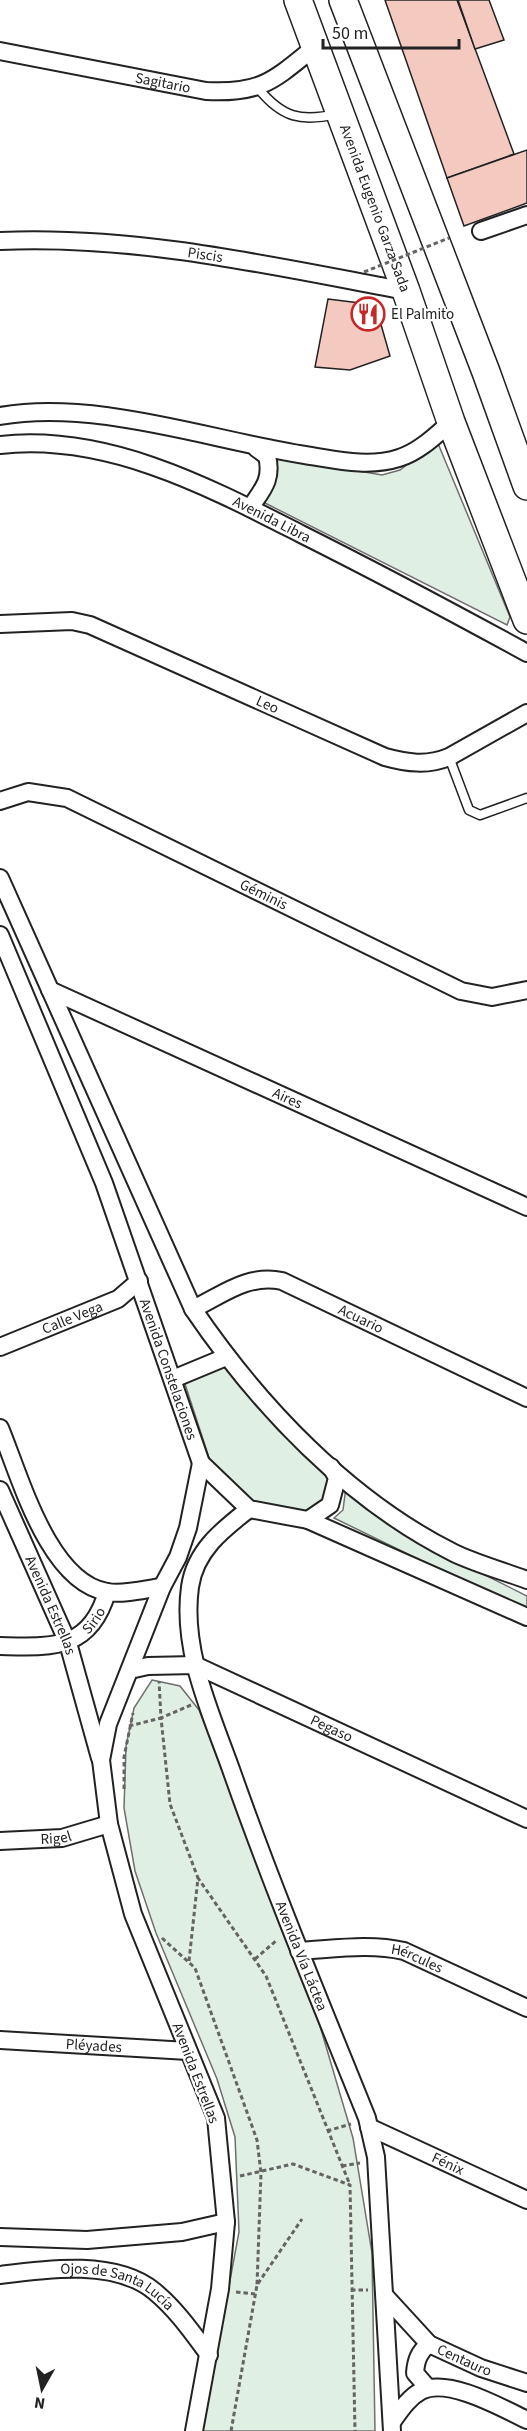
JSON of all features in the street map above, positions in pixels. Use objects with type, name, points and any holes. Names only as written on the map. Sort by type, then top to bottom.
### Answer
[{"type":"highway","name":"Avenida Eugenio Garza Sada","points":[[298,0],[406,291],[451,422],[527,620]]},
{"type":"highway","points":[[343,0],[486,372],[527,486]]},
{"type":"street","name":"Sagitario","points":[[0,51],[206,91],[233,92],[258,88],[273,81],[316,46]]},
{"type":"street","points":[[481,231],[527,215]]},
{"type":"street","name":"Piscis","points":[[0,241],[51,239],[168,249],[406,291]]},
{"type":"street","points":[[0,416],[48,412],[95,417],[148,424],[256,448],[364,464],[402,458],[421,447],[451,422]]},
{"type":"street","name":"Avenida Libra","points":[[0,445],[50,444],[124,458],[161,469],[250,508],[372,569],[527,653]]},
{"type":"street","points":[[250,508],[263,492],[269,475],[267,456],[256,448]]},
{"type":"street","name":"Leo","points":[[0,624],[64,621],[90,625],[385,757],[406,763],[424,763],[448,757],[527,713]]},
{"type":"street","name":"Géminis","points":[[0,801],[28,792],[67,798],[461,991],[492,997],[527,990]]},
{"type":"street","points":[[0,878],[193,1309],[226,1357],[283,1420],[354,1489],[382,1509],[455,1553],[527,1580]]},
{"type":"street","name":"Avenida Constelaciones","points":[[0,935],[104,1183],[201,1463],[249,1509]]},
{"type":"street","name":"Aires","points":[[50,990],[527,1206]]},
{"type":"street","name":"Acuario","points":[[193,1309],[244,1281],[270,1279],[282,1281],[527,1398]]},
{"type":"street","name":"Calle Vega","points":[[0,1347],[117,1299],[139,1281]]},
{"type":"street","points":[[173,1379],[226,1357]]},
{"type":"street","name":"Avenida Estrellas","points":[[0,1428],[51,1547],[73,1574],[86,1584],[107,1592]]},
{"type":"street","points":[[129,1670],[162,1587],[178,1557],[188,1528],[201,1463]]},
{"type":"street","points":[[308,1520],[330,1505],[337,1478],[331,1467]]},
{"type":"street","name":"Avenida Estrellas","points":[[0,1490],[68,1643],[101,1760],[109,1824],[133,1914],[216,2118],[226,2222],[220,2289],[194,2431]]},
{"type":"street","points":[[249,1509],[308,1520],[527,1617]]},
{"type":"street","name":"Avenida Vía Láctea","points":[[249,1509],[220,1532],[198,1562],[191,1584],[188,1617],[195,1665],[269,1879],[368,2123],[376,2157],[392,2426]]},
{"type":"street","points":[[107,1592],[162,1587]]},
{"type":"street","name":"Sirio","points":[[0,1646],[54,1646],[68,1643],[96,1619],[107,1592]]},
{"type":"street","name":"Pegaso","points":[[129,1670],[148,1666],[195,1665],[527,1819]]},
{"type":"street","name":"Avenida Estrellas","points":[[101,1760],[108,1724],[129,1670]]},
{"type":"street","name":"Rigel","points":[[0,1841],[62,1838],[109,1824]]},
{"type":"street","name":"Hércules","points":[[299,1951],[374,1947],[398,1950],[527,2008]]},
{"type":"street","name":"Pléyades","points":[[0,2040],[188,2051]]},
{"type":"street","name":"Fénix","points":[[368,2123],[527,2200]]},
{"type":"street","points":[[0,2237],[87,2240],[182,2232],[226,2222]]},
{"type":"street","name":"Ojos de Santa Lucía","points":[[0,2275],[73,2270],[105,2271],[129,2278],[152,2289],[175,2311],[209,2355]]},
{"type":"street","name":"Centauro","points":[[385,2296],[429,2344],[481,2368],[527,2383]]},
{"type":"street","points":[[392,2426],[406,2403],[428,2388],[416,2373],[416,2365],[422,2350],[429,2344]]},
{"type":"street","name":"Centauro","points":[[428,2388],[469,2394],[527,2420]]},
{"type":"lane","points":[[258,88],[271,104],[285,113],[302,118],[341,113]]},
{"type":"lane","points":[[448,757],[469,810],[480,815],[527,798]]},
{"type":"path","points":[[364,272],[449,238]]},
{"type":"path","points":[[159,1679],[157,1688],[170,1804],[198,1878],[266,1977],[350,2185],[355,2431]]},
{"type":"path","points":[[152,1680],[170,1682]]},
{"type":"path","points":[[129,1726],[161,1718],[195,1703],[192,1698]]},
{"type":"path","points":[[123,1798],[123,1757],[134,1708]]},
{"type":"path","points":[[189,1962],[198,1878]]},
{"type":"path","points":[[254,1960],[291,1930]]},
{"type":"path","points":[[346,2114],[351,2131]]},
{"type":"path","points":[[327,2131],[368,2123]]},
{"type":"path","points":[[358,2155],[362,2174]]},
{"type":"path","points":[[222,2177],[261,2173],[293,2164],[350,2185]]},
{"type":"path","points":[[231,2431],[257,2285],[261,2173]]},
{"type":"path","points":[[257,2285],[302,2219]]},
{"type":"green space","points":[[437,441],[510,617],[507,625],[263,502],[270,456],[382,475],[400,470]]},
{"type":"green space","points":[[227,1365],[320,1464],[332,1486],[317,1512],[258,1507],[212,1467],[184,1381]]},
{"type":"green space","points":[[346,1487],[477,1571],[527,1596],[527,1612],[334,1518],[343,1510]]},
{"type":"green space","points":[[152,1680],[180,1686],[199,1710],[320,2026],[353,2138],[372,2253],[375,2431],[202,2431],[239,2232],[235,2137],[217,2079],[156,1933],[135,1871],[124,1808],[126,1746],[134,1708]]},
{"type":"building","points":[[385,0],[457,0],[514,154],[447,178]]},
{"type":"building","points":[[458,0],[489,0],[504,40],[475,49]]},
{"type":"building","points":[[527,150],[527,203],[464,226],[447,178]]},
{"type":"building","points":[[328,299],[368,304],[378,314],[390,356],[350,370],[315,367]]},
{"type":"place","name":"El Palmito","points":[[368,314]]}]
